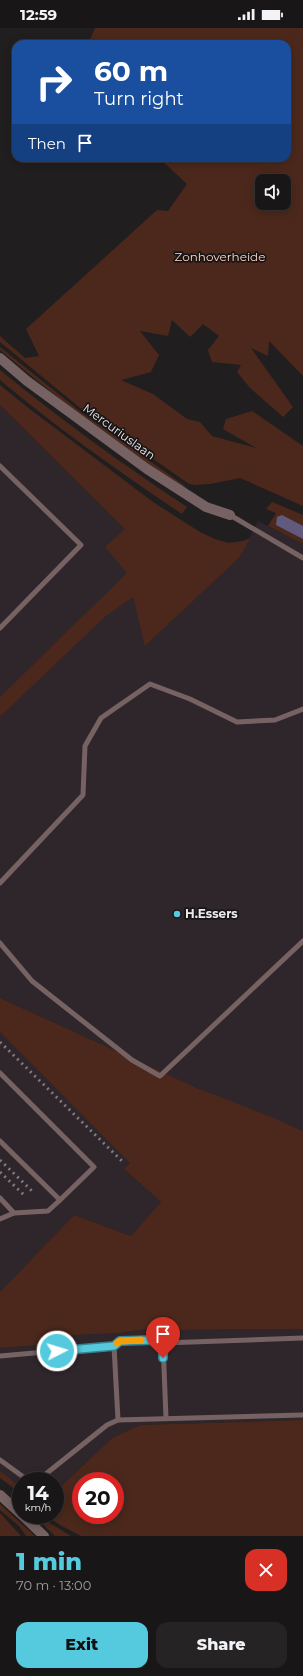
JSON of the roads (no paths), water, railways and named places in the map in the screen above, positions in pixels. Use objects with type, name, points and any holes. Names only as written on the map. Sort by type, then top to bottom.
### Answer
[{"type":"street","name":"Mercuriuslaan","points":[[0,358],[26,381],[147,469],[206,507],[230,516]]},
{"type":"street","points":[[0,1495],[10,1504]]},
{"type":"street","points":[[31,1524],[44,1536]]},
{"type":"lane","points":[[0,466],[81,545],[0,628]]},
{"type":"lane","points":[[230,516],[303,558]]},
{"type":"lane","points":[[0,883],[83,795],[85,746],[101,718],[150,684],[190,699],[237,722],[275,720],[303,709]]},
{"type":"lane","points":[[0,943],[32,981],[132,1060],[160,1076],[303,941]]},
{"type":"lane","points":[[0,1073],[94,1167],[48,1211],[14,1212],[0,1219]]},
{"type":"lane","points":[[0,1141],[60,1200]]},
{"type":"lane","points":[[0,1198],[14,1212]]},
{"type":"lane","points":[[0,1356],[114,1346],[120,1341],[155,1340],[163,1343],[303,1338]]},
{"type":"lane","points":[[163,1343],[166,1418]]},
{"type":"lane","points":[[114,1346],[118,1420]]},
{"type":"lane","points":[[49,1472],[107,1425],[118,1420],[303,1414]]},
{"type":"lane","points":[[0,1460],[17,1472]]},
{"type":"railway","points":[[0,1042],[123,1162]]},
{"type":"railway","points":[[0,1160],[32,1191]]},
{"type":"railway","points":[[0,1172],[24,1195]]},
{"type":"place","name":"H.Essers","points":[[177,914]]},
{"type":"park label","name":"Zonhoverheide","points":[[220,257]]}]
